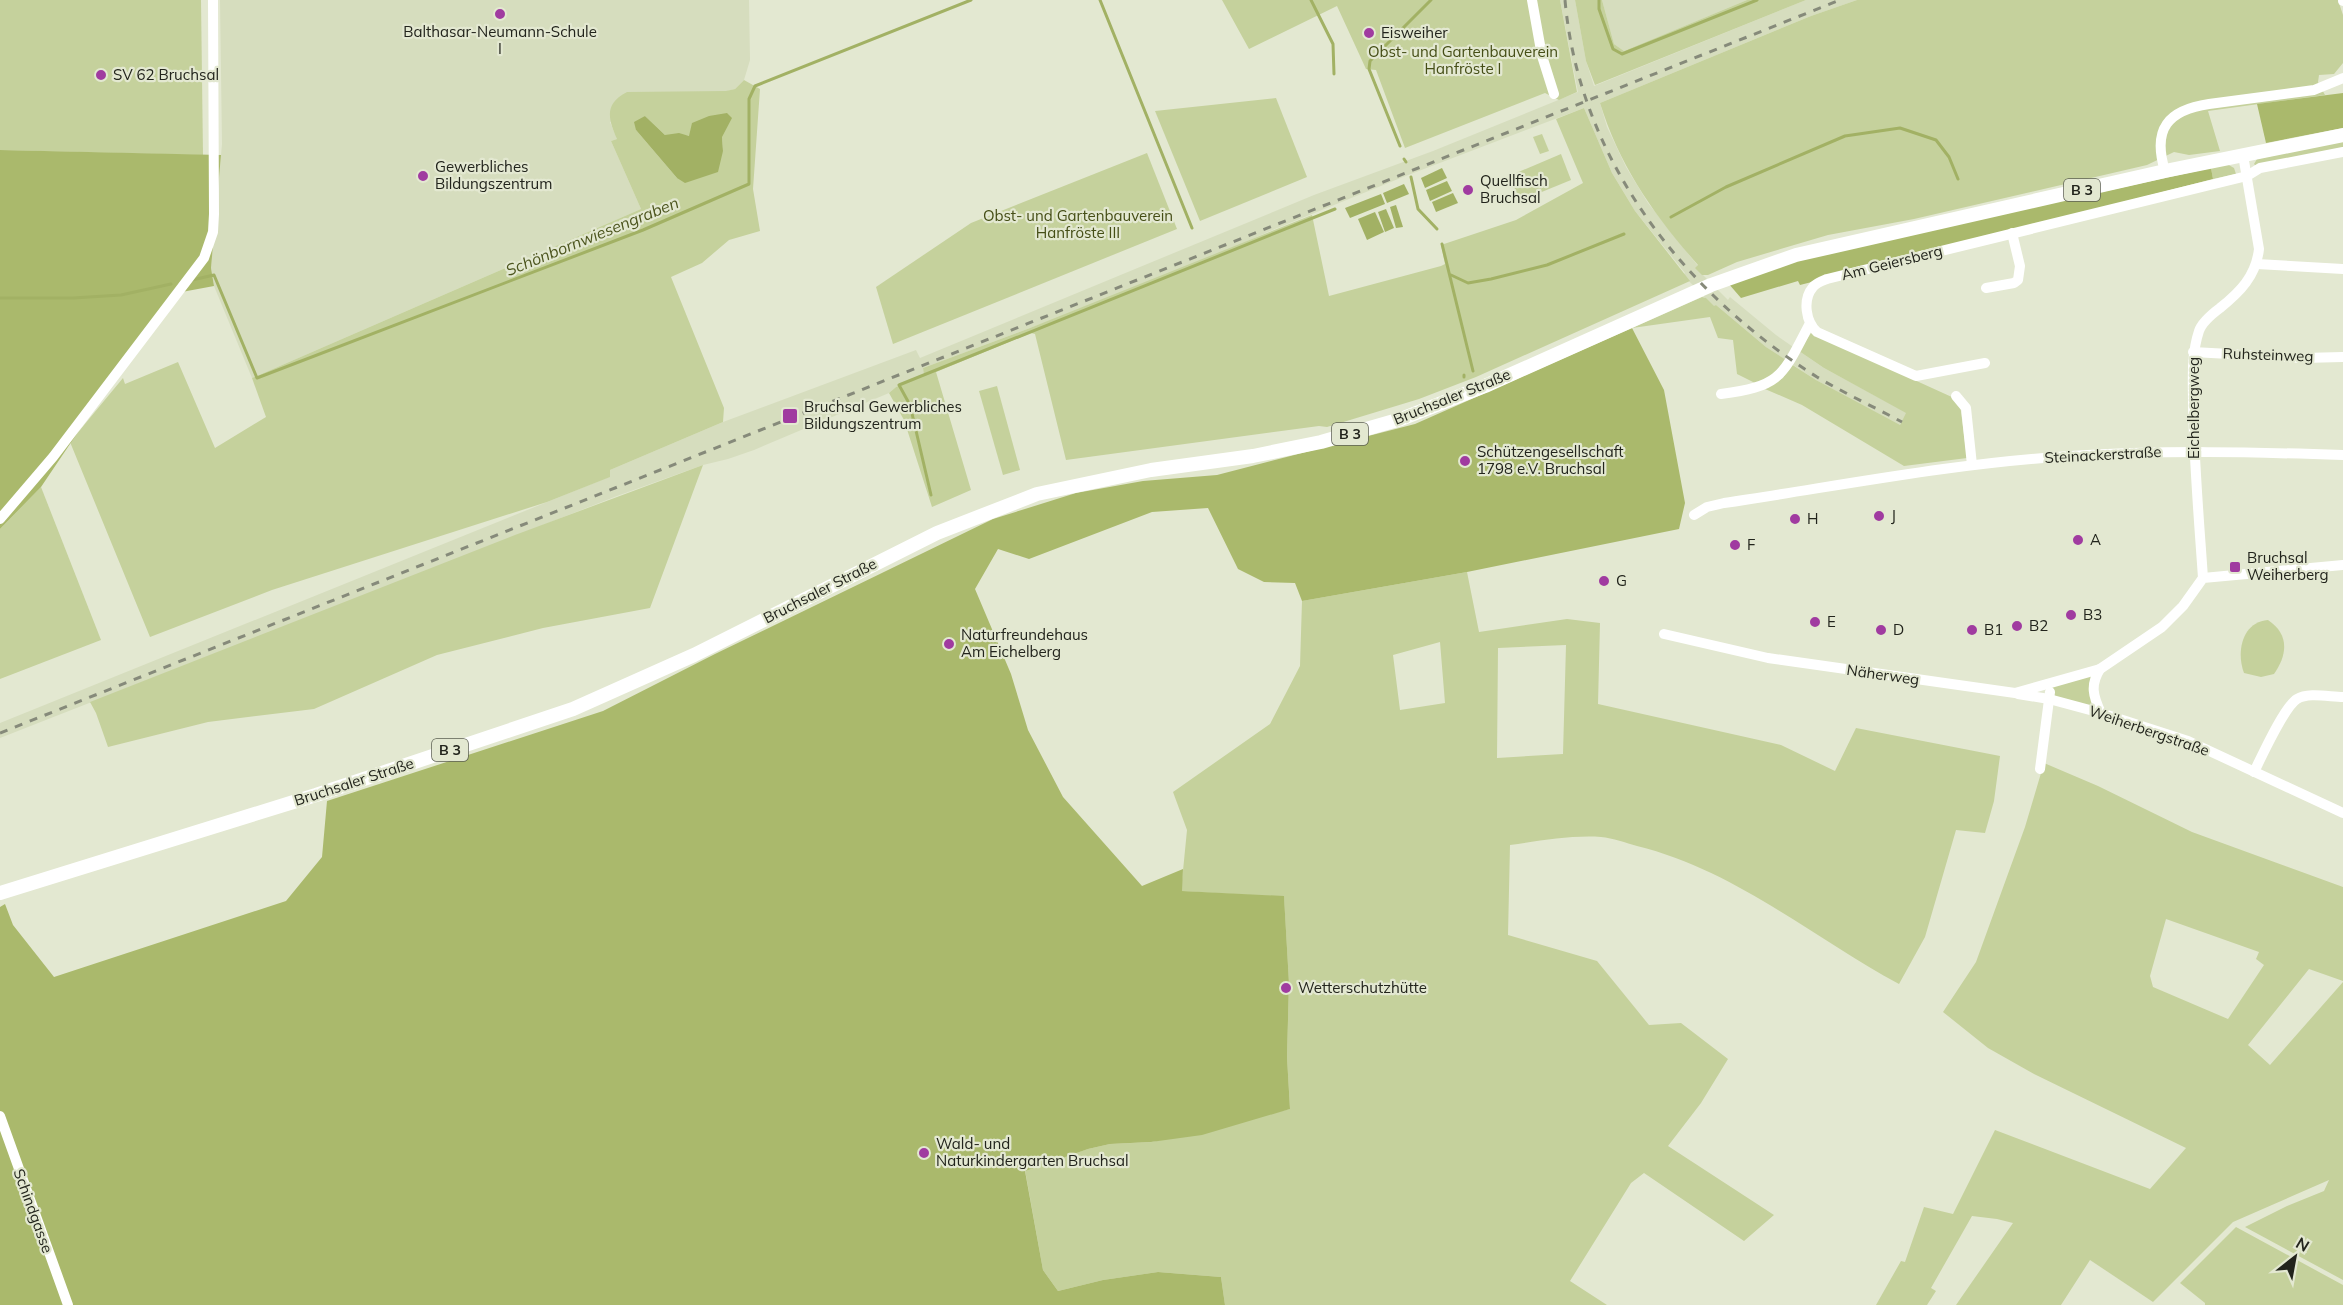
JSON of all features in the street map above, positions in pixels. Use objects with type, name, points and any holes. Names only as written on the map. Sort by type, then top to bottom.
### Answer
[{"type":"main road","name":"B 3","points":[[2165,171],[2343,135]]},
{"type":"main road","name":"Bruchsaler Straße","points":[[0,893],[316,795],[573,709],[694,655],[919,541],[1037,494],[1151,470],[1253,456],[1321,442],[1401,419],[1485,386],[1711,285],[1796,255],[2165,171]]},
{"type":"street","points":[[0,519],[53,457],[204,258],[213,232],[213,0]]},
{"type":"street","points":[[1532,0],[1542,56],[1554,94]]},
{"type":"street","points":[[2165,171],[2162,148],[2163,131],[2170,117],[2180,111],[2192,106],[2314,90],[2343,78]]},
{"type":"street","name":"Am Geiersberg","points":[[1721,394],[1768,384],[1781,375],[1809,325],[1808,297],[1814,285],[1827,279],[2247,176],[2260,168],[2343,152]]},
{"type":"street","points":[[2243,155],[2259,249],[2257,264],[2343,269]]},
{"type":"street","points":[[1986,288],[2018,280],[2020,266],[2012,234]]},
{"type":"street","name":"Eichelbergweg","points":[[2203,578],[2194,452],[2193,352],[2199,328],[2210,315],[2234,297],[2247,282],[2257,264]]},
{"type":"street","points":[[1809,325],[1817,333],[1916,376],[1985,363]]},
{"type":"street","name":"Ruhsteinweg","points":[[2193,352],[2303,358],[2343,357]]},
{"type":"street","points":[[1956,396],[1966,408],[1972,465]]},
{"type":"street","name":"Steinackerstraße","points":[[1694,515],[1707,507],[1724,503],[1972,465],[2072,456],[2194,452],[2343,454]]},
{"type":"street","points":[[2203,578],[2343,565]]},
{"type":"street","name":"Näherweg","points":[[1664,634],[1768,658],[2015,693],[2100,669],[2162,627],[2183,606],[2203,578]]},
{"type":"street","points":[[2100,669],[2094,679],[2093,690],[2101,713]]},
{"type":"street","points":[[2040,769],[2051,681]]},
{"type":"street","name":"Weiherbergstraße","points":[[2015,693],[2049,699],[2101,713],[2188,741],[2343,813]]},
{"type":"street","points":[[2254,772],[2286,711],[2296,699],[2304,696],[2343,697]]},
{"type":"street","name":"Schindgasse","points":[[0,1116],[68,1305]]},
{"type":"shaded area","name":"Gewerbliches Bildungszentrum","points":[[220,0],[749,0],[750,60],[744,80],[735,89],[610,122],[617,139],[611,141],[641,209],[252,378],[214,286],[211,268],[222,144]]},
{"type":"shaded area","points":[[1560,0],[1575,0],[1586,61],[1594,86],[1806,0],[1857,0],[1811,16],[1600,103],[1607,127],[1626,167],[1648,203],[1698,266],[1696,268],[1728,300],[1730,297],[1799,351],[1824,368],[1907,413],[1899,426],[1816,380],[1766,347],[1716,305],[1714,307],[1683,275],[1685,273],[1635,211],[1612,173],[1584,108],[1403,177],[1275,229],[1162,279],[923,368],[925,374],[896,387],[889,393],[754,450],[703,465],[617,496],[0,738],[0,723],[609,477],[610,470],[723,422],[916,350],[920,358],[1314,195],[1433,151],[1578,92]]},
{"type":"shaded area","points":[[1602,0],[1747,0],[1624,51],[1614,44]]},
{"type":"shaded area","points":[[2343,93],[2343,128],[2266,143],[2257,104]]},
{"type":"shaded area","points":[[727,113],[732,118],[722,137],[723,151],[718,172],[685,183],[677,178],[636,130],[634,122],[645,116],[665,135],[679,133],[689,136],[692,123],[709,116]]},
{"type":"shaded area","points":[[0,150],[221,155],[211,268],[214,286],[171,294],[41,487],[0,529]]},
{"type":"shaded area","points":[[1442,168],[1447,178],[1425,188],[1421,178]]},
{"type":"shaded area","points":[[2211,168],[2213,179],[1800,285],[1798,281],[1741,298],[1728,283],[1779,263]]},
{"type":"shaded area","points":[[1447,181],[1452,191],[1430,201],[1426,190]]},
{"type":"shaded area","points":[[1404,184],[1409,194],[1387,203],[1383,193]]},
{"type":"shaded area","points":[[1453,193],[1458,203],[1436,212],[1432,202]]},
{"type":"shaded area","points":[[1381,194],[1385,204],[1350,218],[1345,208]]},
{"type":"shaded area","points":[[1396,205],[1403,227],[1396,228],[1390,207]]},
{"type":"shaded area","points":[[1386,209],[1394,228],[1385,232],[1378,212]]},
{"type":"shaded area","points":[[1375,212],[1384,232],[1367,240],[1358,219]]},
{"type":"shaded area","points":[[1632,328],[1664,390],[1685,503],[1679,529],[1467,572],[1302,601],[1295,583],[1264,582],[1238,569],[1208,508],[1152,512],[1029,559],[998,549],[975,589],[1011,674],[1028,730],[1063,797],[1142,886],[1183,869],[1182,891],[1284,896],[1289,983],[1287,1057],[1290,1109],[1202,1135],[1151,1142],[1110,1144],[1088,1149],[1025,1171],[1043,1270],[1058,1291],[1103,1280],[1158,1272],[1221,1277],[1225,1305],[0,1305],[0,907],[5,904],[13,925],[54,977],[286,901],[322,857],[327,801],[603,711],[993,519],[1076,493],[1143,481],[1217,475],[1415,424]]},
{"type":"green space","name":"SV 62 Bruchsal","points":[[0,0],[201,0],[203,155],[0,150]]},
{"type":"green space","name":"Obst- und Gartenbauverein Hanfröste I","points":[[1222,0],[1560,0],[1577,92],[1559,100],[1545,93],[1405,148],[1376,70],[1366,69],[1337,6],[1249,49]]},
{"type":"green space","points":[[1575,0],[1602,0],[1614,44],[1624,51],[1747,0],[1806,0],[1595,85],[1586,61]]},
{"type":"green space","points":[[1857,0],[2338,0],[2343,15],[2343,63],[2334,74],[2319,75],[2318,82],[2325,95],[2208,111],[2220,151],[2189,155],[2174,152],[2147,165],[1914,219],[1828,235],[1737,262],[1708,275],[1702,275],[1695,268],[1698,265],[1653,209],[1628,169],[1600,103],[1811,16]]},
{"type":"green space","points":[[744,80],[760,89],[753,189],[760,231],[729,240],[702,263],[671,277],[724,408],[723,422],[610,470],[610,477],[547,502],[272,590],[150,637],[70,442],[123,378],[125,384],[178,362],[215,448],[266,417],[252,378],[641,209],[611,141],[617,139],[610,118],[611,107],[614,101],[627,92],[735,89]],"holes":[[[645,116],[665,135],[722,137],[723,151],[677,178],[636,130]]]},
{"type":"green space","points":[[1276,98],[1307,177],[1200,221],[1155,111]]},
{"type":"green space","points":[[1584,108],[1612,173],[1635,211],[1690,281],[1476,377],[1419,399],[1327,427],[1319,426],[1066,460],[1035,334],[1031,333],[936,372],[971,490],[932,507],[904,420],[889,393],[896,387],[924,374],[923,368],[1030,328],[1312,215],[1329,296],[1441,266],[1445,264],[1441,245],[1516,220],[1583,183],[1556,119]]},
{"type":"green space","points":[[1542,134],[1549,151],[1540,154],[1533,137]]},
{"type":"green space","points":[[2343,141],[2343,150],[2257,167],[2254,164],[2257,159]]},
{"type":"green space","name":"Obst- und Gartenbauverein Hanfröste III","points":[[1147,153],[1177,229],[893,344],[876,287],[971,223]]},
{"type":"green space","points":[[1561,154],[1571,180],[1520,201],[1509,176]]},
{"type":"green space","points":[[2227,164],[2234,168],[2236,174],[2213,179],[2211,168]]},
{"type":"green space","points":[[1702,297],[1714,306],[1716,305],[1766,347],[1786,360],[1779,372],[1757,384],[1737,374],[1733,340],[1718,338],[1710,317],[1632,328]]},
{"type":"green space","points":[[1811,333],[1954,398],[1960,404],[1967,458],[1904,466],[1802,405],[1765,389],[1783,378],[1791,364],[1900,425],[1906,413],[1824,368],[1799,351]]},
{"type":"green space","points":[[997,386],[1020,470],[1003,475],[979,391]]},
{"type":"green space","points":[[703,465],[650,608],[543,628],[437,655],[314,709],[208,722],[108,747],[90,702],[515,535]]},
{"type":"green space","points":[[41,487],[101,640],[0,679],[0,529]]},
{"type":"green space","points":[[1467,572],[1479,632],[1567,619],[1600,623],[1598,704],[1781,745],[1835,771],[1856,728],[2000,756],[1994,801],[1985,833],[1956,830],[1925,937],[1899,984],[1740,888],[1673,857],[1601,837],[1567,838],[1510,845],[1508,935],[1597,961],[1649,1025],[1681,1023],[1728,1059],[1701,1103],[1668,1146],[1774,1215],[1744,1241],[1644,1173],[1631,1183],[1570,1281],[1607,1305],[1225,1305],[1221,1277],[1158,1272],[1103,1280],[1058,1291],[1043,1270],[1025,1170],[1088,1149],[1110,1144],[1152,1142],[1290,1109],[1287,1057],[1289,983],[1284,897],[1181,891],[1187,830],[1173,792],[1270,724],[1300,666],[1302,601]],"holes":[[[1440,642],[1445,703],[1400,710],[1393,655]],[[1566,645],[1563,754],[1497,758],[1498,648]]]},
{"type":"green space","points":[[2268,620],[2283,638],[2284,652],[2279,667],[2274,674],[2261,677],[2244,673],[2241,656],[2243,639],[2252,626]]},
{"type":"green space","points":[[2100,669],[2094,679],[2101,713],[2049,699],[2051,681]]},
{"type":"green space","points":[[2044,763],[2098,786],[2192,832],[2343,887],[2343,981],[2309,969],[2248,1045],[2270,1065],[2343,982],[2343,1280],[2245,1227],[2324,1191],[2329,1180],[2233,1222],[2153,1302],[2090,1260],[2061,1305],[1956,1305],[2013,1223],[1972,1216],[1931,1288],[1936,1291],[1927,1305],[1876,1305],[1901,1261],[1905,1262],[1924,1207],[1953,1214],[1995,1130],[2150,1189],[2186,1148],[2034,1074],[1988,1048],[1943,1012],[1976,962],[2025,827]],"holes":[[[2166,919],[2259,952],[2256,959],[2264,965],[2228,1019],[2153,987],[2150,976]]]},
{"type":"green space","points":[[2236,1227],[2343,1285],[2343,1305],[2205,1305],[2180,1283]]},
{"type":"waterway","name":"Schönbornwiesengraben","points":[[192,280],[214,275],[257,378],[643,230],[749,184],[749,99],[755,86],[971,0]]},
{"type":"waterway","points":[[1100,0],[1192,228]]},
{"type":"waterway","name":"Schönbornwiesengraben","points":[[1311,0],[1333,44],[1334,74]]},
{"type":"waterway","points":[[1400,146],[1369,69],[1370,61],[1431,0]]},
{"type":"waterway","points":[[1599,0],[1599,9],[1613,49],[1622,54],[1757,0]]},
{"type":"waterway","points":[[1671,217],[1726,187],[1845,136],[1900,128],[1936,140],[1949,157],[1958,179]]},
{"type":"waterway","points":[[1411,177],[1418,209],[1437,229]]},
{"type":"waterway","points":[[931,495],[910,405],[899,385],[1335,209]]},
{"type":"waterway","points":[[1451,275],[1468,283],[1491,279],[1547,265],[1624,234]]},
{"type":"waterway","points":[[1442,244],[1473,371]]},
{"type":"waterway","name":"Schönbornwiesengraben","points":[[0,298],[73,298],[121,295],[171,284]]},
{"type":"railway","points":[[1565,0],[1574,59],[1592,115],[1616,167],[1646,217],[1683,263],[1723,305],[1769,343],[1817,377],[1902,422]]},
{"type":"railway","points":[[0,733],[1840,0]]},
{"type":"place","name":"Balthasar-Neumann-Schule I","points":[[500,14]]},
{"type":"place","name":"Eisweiher","points":[[1369,33]]},
{"type":"place","name":"SV 62 Bruchsal","points":[[101,75]]},
{"type":"place","name":"Gewerbliches Bildungszentrum","points":[[423,176]]},
{"type":"place","name":"Quellfisch Bruchsal","points":[[1468,190]]},
{"type":"place","name":"Bruchsal Gewerbliches Bildungszentrum","points":[[790,416]]},
{"type":"place","name":"Schützengesellschaft 1798 e.V. Bruchsal","points":[[1465,461]]},
{"type":"place","name":"J","points":[[1879,516]]},
{"type":"place","name":"H","points":[[1795,519]]},
{"type":"place","name":"A","points":[[2078,540]]},
{"type":"place","name":"F","points":[[1735,545]]},
{"type":"place","name":"Bruchsal Weiherberg","points":[[2235,567]]},
{"type":"place","name":"G","points":[[1604,581]]},
{"type":"place","name":"B3","points":[[2071,615]]},
{"type":"place","name":"E","points":[[1815,622]]},
{"type":"place","name":"B2","points":[[2017,626]]},
{"type":"place","name":"D","points":[[1881,630]]},
{"type":"place","name":"B1","points":[[1972,630]]},
{"type":"place","name":"Naturfreundehaus Am Eichelberg","points":[[949,644]]},
{"type":"place","name":"Wetterschutzhütte","points":[[1286,988]]},
{"type":"place","name":"Wald- und Naturkindergarten Bruchsal","points":[[924,1153]]}]
